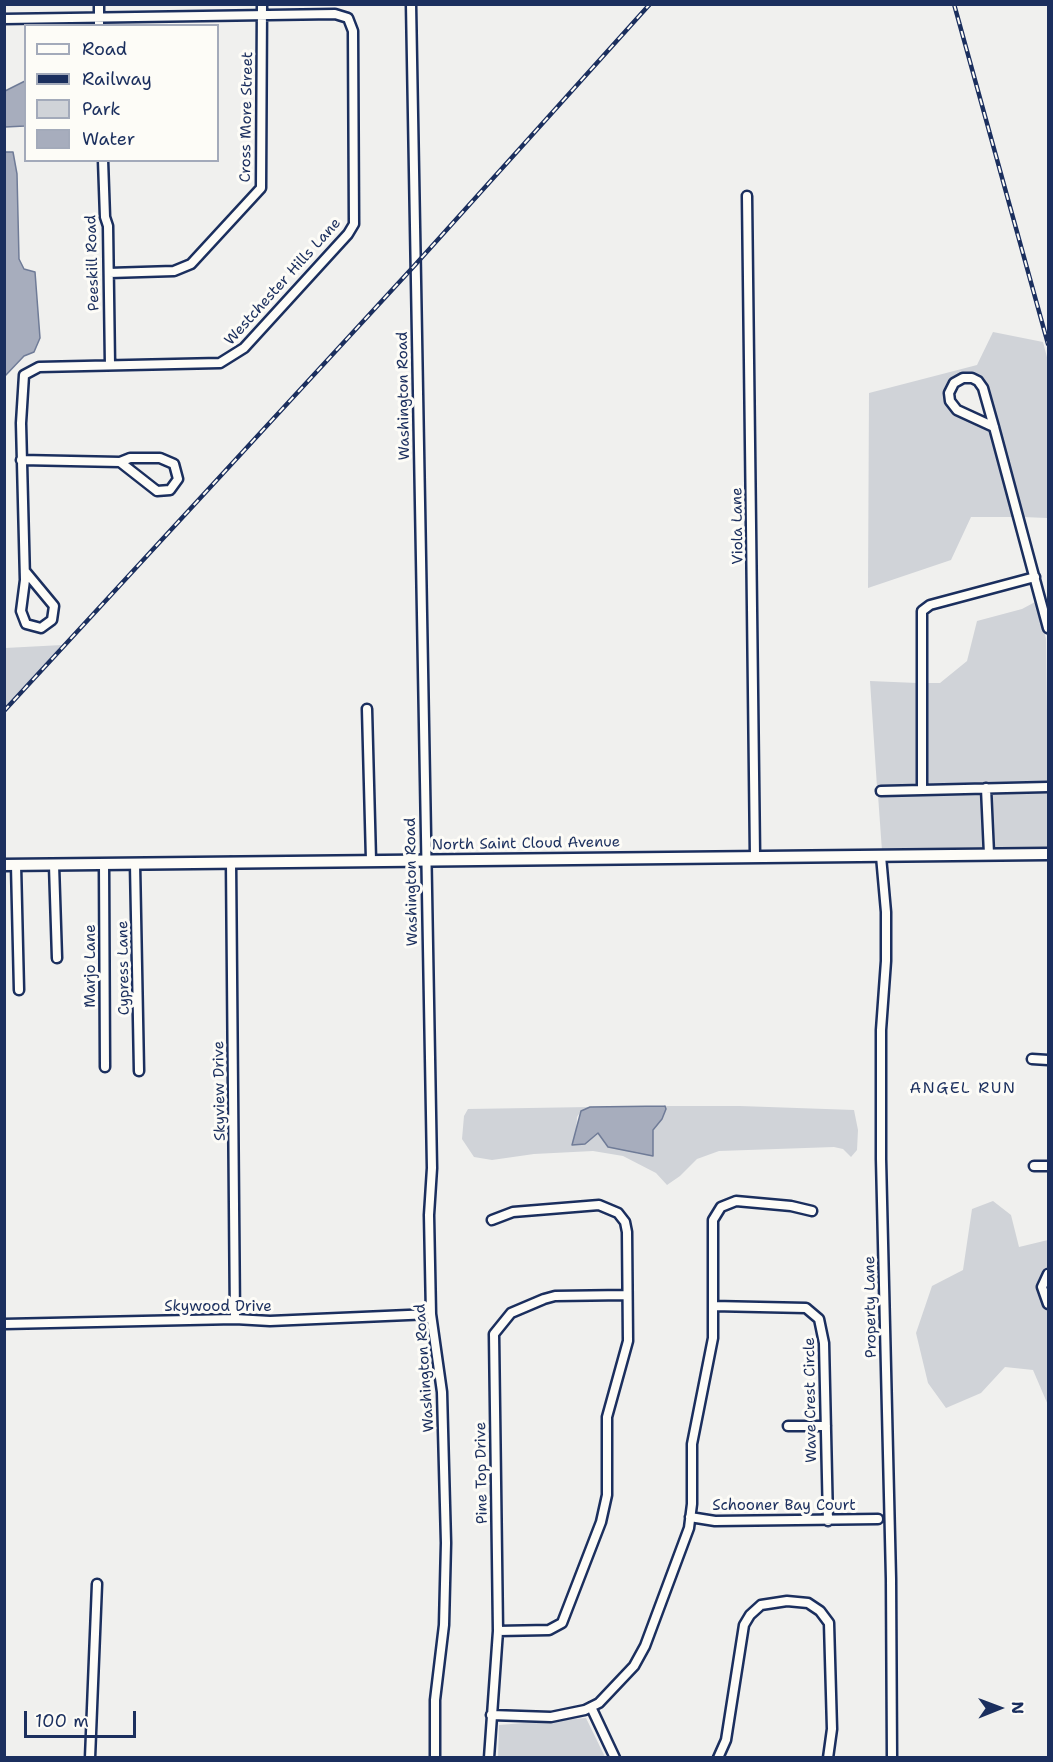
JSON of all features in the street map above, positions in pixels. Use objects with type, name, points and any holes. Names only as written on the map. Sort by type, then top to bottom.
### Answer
[{"type":"street","points":[[99,4],[99,21]]},
{"type":"street","name":"Cross More Street","points":[[109,273],[174,271],[192,264],[261,188],[262,4]]},
{"type":"street","name":"Washington Road","points":[[411,4],[432,1314],[442,1392],[446,1543],[444,1625],[435,1689],[435,1758]]},
{"type":"street","name":"Westchester Hills Lane","points":[[4,19],[99,21],[261,14],[340,14],[351,21],[353,31],[354,224],[348,234],[233,357],[220,363],[39,367],[28,370],[21,381],[25,571],[21,615],[26,624],[41,628],[52,620],[54,606],[25,571]]},
{"type":"street","name":"Peeskill Road","points":[[103,162],[109,273],[110,365]]},
{"type":"street","name":"Viola Lane","points":[[747,196],[755,855]]},
{"type":"street","points":[[994,426],[957,410],[950,401],[949,393],[954,383],[963,378],[978,381],[994,426],[1048,628]]},
{"type":"street","points":[[21,460],[120,462],[130,458],[165,458],[177,469],[178,479],[170,490],[157,491],[120,462]]},
{"type":"street","points":[[922,790],[922,611],[930,605],[1035,577]]},
{"type":"street","points":[[367,709],[371,860]]},
{"type":"street","points":[[880,791],[1048,787]]},
{"type":"street","points":[[986,788],[989,854]]},
{"type":"street","name":"North Saint Cloud Avenue","points":[[4,865],[755,855],[1048,854]]},
{"type":"street","name":"Property Lane","points":[[881,856],[886,912],[886,961],[881,1030],[881,1136],[891,1579],[892,1758]]},
{"type":"street","name":"Skyview Drive","points":[[231,862],[235,1319]]},
{"type":"street","name":"Marjo Lane","points":[[104,864],[105,1067]]},
{"type":"street","name":"Cypress Lane","points":[[135,864],[140,1071]]},
{"type":"street","points":[[16,865],[19,990]]},
{"type":"street","points":[[54,865],[57,958]]},
{"type":"street","points":[[1032,1059],[1048,1059]]},
{"type":"street","points":[[1035,1166],[1048,1166]]},
{"type":"street","points":[[491,1715],[551,1717],[591,1707],[599,1703],[634,1666],[645,1646],[689,1528],[692,1444],[711,1352],[712,1220],[721,1207],[736,1202],[791,1206],[812,1211]]},
{"type":"street","points":[[492,1220],[513,1212],[599,1205],[610,1207],[622,1217],[627,1232],[626,1353],[607,1424],[604,1512],[569,1610],[562,1623],[549,1630],[498,1631]]},
{"type":"street","points":[[1048,1274],[1042,1287],[1048,1304]]},
{"type":"street","name":"Pine Top Drive","points":[[489,1758],[498,1631],[494,1334],[511,1313],[544,1299],[555,1296],[626,1295]]},
{"type":"street","name":"Wave Crest Circle","points":[[712,1306],[806,1308],[814,1313],[823,1325],[828,1521]]},
{"type":"street","name":"Skywood Drive","points":[[4,1324],[235,1319],[270,1321],[432,1314]]},
{"type":"street","points":[[788,1426],[826,1426]]},
{"type":"street","name":"Schooner Bay Court","points":[[690,1517],[715,1521],[878,1519]]},
{"type":"street","points":[[90,1758],[97,1584]]},
{"type":"street","points":[[718,1758],[726,1740],[744,1625],[750,1615],[761,1605],[788,1601],[807,1603],[820,1611],[829,1623],[832,1729],[828,1758]]},
{"type":"street","points":[[591,1707],[615,1758]]},
{"type":"green space","points":[[993,332],[1043,342],[1048,361],[1048,526],[1047,518],[1023,517],[986,386],[982,379],[974,375],[960,375],[951,380],[945,391],[946,402],[955,413],[990,429],[1014,517],[971,517],[951,560],[868,588],[869,393],[977,365]]},
{"type":"green space","points":[[1037,601],[1046,639],[1048,783],[926,786],[925,683],[940,683],[967,661],[977,621],[1022,609]]},
{"type":"green space","points":[[62,645],[38,672],[5,712],[5,648]]},
{"type":"green space","points":[[870,681],[917,683],[917,786],[877,787]]},
{"type":"green space","points":[[1048,790],[1048,850],[993,850],[991,792]]},
{"type":"green space","points":[[982,792],[985,850],[882,851],[878,795]]},
{"type":"green space","points":[[665,1106],[854,1110],[858,1130],[857,1150],[851,1157],[843,1149],[834,1147],[719,1151],[697,1159],[667,1185],[656,1173],[623,1156],[593,1151],[534,1154],[492,1160],[474,1157],[462,1139],[464,1116],[468,1109],[590,1107],[581,1111],[577,1117],[576,1134],[573,1141],[591,1139],[599,1133],[605,1144],[639,1154],[653,1155],[653,1130],[662,1119]]},
{"type":"green space","points":[[993,1201],[1011,1215],[1019,1247],[1048,1240],[1048,1268],[1039,1279],[1038,1287],[1041,1302],[1048,1309],[1048,1405],[1033,1370],[1005,1367],[981,1393],[946,1408],[928,1383],[916,1333],[932,1286],[963,1270],[972,1209]]},
{"type":"green space","points":[[586,1718],[605,1757],[498,1758],[499,1725]]},
{"type":"water","points":[[24,82],[24,126],[5,127],[5,91]]},
{"type":"water","points":[[4,152],[13,152],[17,174],[19,259],[24,269],[35,272],[40,338],[34,352],[24,356],[5,376]]},
{"type":"water","points":[[665,1106],[662,1119],[653,1130],[653,1156],[608,1147],[598,1133],[585,1144],[572,1145],[581,1111],[590,1107]]},
{"type":"railway","points":[[4,711],[415,265],[650,4]]},
{"type":"railway","points":[[954,4],[1048,344]]},
{"type":"district","name":"ANGEL RUN","points":[[963,1089]]}]
